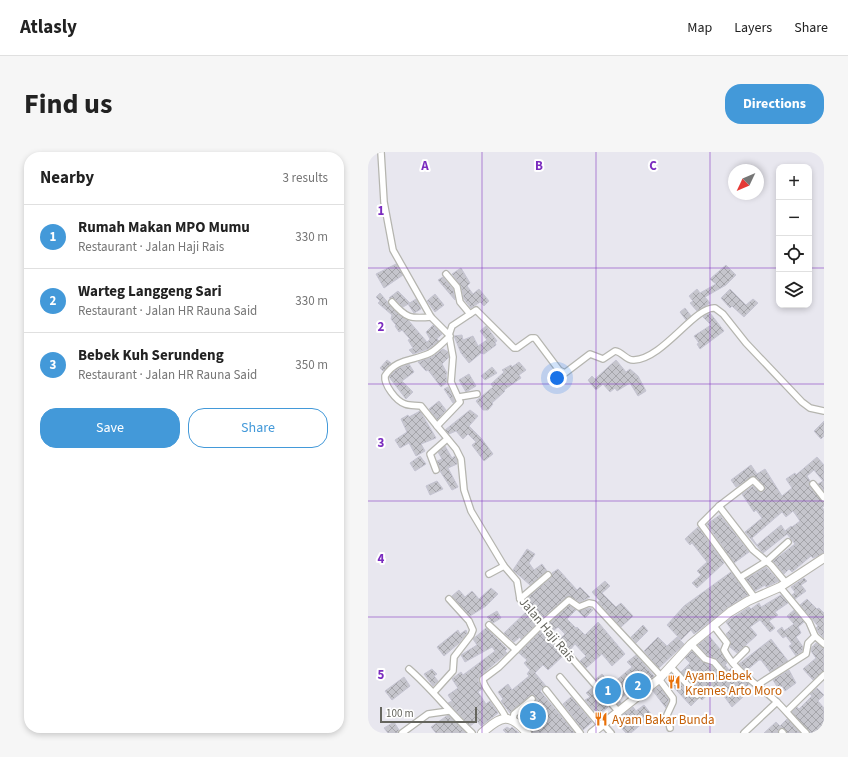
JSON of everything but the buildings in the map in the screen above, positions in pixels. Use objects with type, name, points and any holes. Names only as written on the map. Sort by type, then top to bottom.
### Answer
[{"type":"main road","points":[[592,733],[660,678],[691,644],[713,625],[739,606],[783,585],[824,558]]},
{"type":"main road","points":[[482,733],[499,720],[510,719],[527,733]]},
{"type":"street","points":[[381,152],[384,202],[393,250],[431,317],[450,336]]},
{"type":"street","points":[[446,274],[457,287],[460,302],[470,314]]},
{"type":"street","points":[[392,302],[400,311],[410,318],[431,317]]},
{"type":"street","points":[[437,426],[459,403],[459,397],[451,382],[453,358],[450,336],[452,326],[476,310],[514,348],[517,348],[531,338],[535,338],[563,372],[566,372],[590,354],[603,359],[615,351],[631,360],[642,358],[658,349],[681,332],[705,309],[710,307],[715,308],[723,314],[754,352],[806,406],[824,411]]},
{"type":"street","name":"Jalan Haji Rais","points":[[450,336],[430,353],[400,363],[386,376],[388,387],[404,404],[421,406],[447,439],[453,444],[461,459],[464,490],[468,503],[487,540],[504,566],[517,581],[520,599],[541,625],[618,711]]},
{"type":"street","points":[[459,397],[477,394]]},
{"type":"street","points":[[436,470],[430,454],[447,439]]},
{"type":"street","points":[[755,598],[702,524],[719,506],[753,480],[761,488]]},
{"type":"street","points":[[813,484],[824,498]]},
{"type":"street","points":[[719,506],[750,546],[766,561],[809,622],[815,636],[824,644]]},
{"type":"street","points":[[741,577],[766,561],[788,542]]},
{"type":"street","points":[[489,574],[504,566]]},
{"type":"street","points":[[520,599],[548,575]]},
{"type":"street","points":[[434,692],[453,671],[454,657],[471,635],[473,630],[469,621],[448,598]]},
{"type":"street","points":[[532,699],[510,719],[482,681],[568,601],[573,601],[580,607],[591,603],[602,612],[660,678],[673,698],[673,702],[667,715],[670,728]]},
{"type":"street","points":[[489,625],[516,650]]},
{"type":"street","points":[[713,625],[727,643],[724,650],[733,663],[745,676],[758,684],[787,711],[806,733]]},
{"type":"street","points":[[758,684],[806,654],[808,643],[815,636]]},
{"type":"street","points":[[691,644],[705,659],[714,662],[727,677]]},
{"type":"street","points":[[733,663],[746,650]]},
{"type":"street","points":[[670,666],[697,695]]},
{"type":"street","points":[[409,669],[434,692],[449,711],[472,733]]},
{"type":"street","points":[[787,711],[824,675]]},
{"type":"street","points":[[560,677],[602,725],[611,733]]},
{"type":"street","points":[[546,690],[580,733]]},
{"type":"street","points":[[744,733],[777,702]]},
{"type":"street","points":[[402,733],[428,714],[449,711]]},
{"type":"place","name":"Ayam Bebek Kremes Arto Moro","points":[[674,682]]},
{"type":"place","name":"Warteg Langgeng Sari","points":[[638,686]]},
{"type":"place","name":"Rumah Makan MPO Mumu","points":[[608,691]]},
{"type":"place","name":"Bebek Kuh Serundeng","points":[[533,716]]},
{"type":"place","name":"Ayam Bakar Bunda","points":[[601,719]]}]
